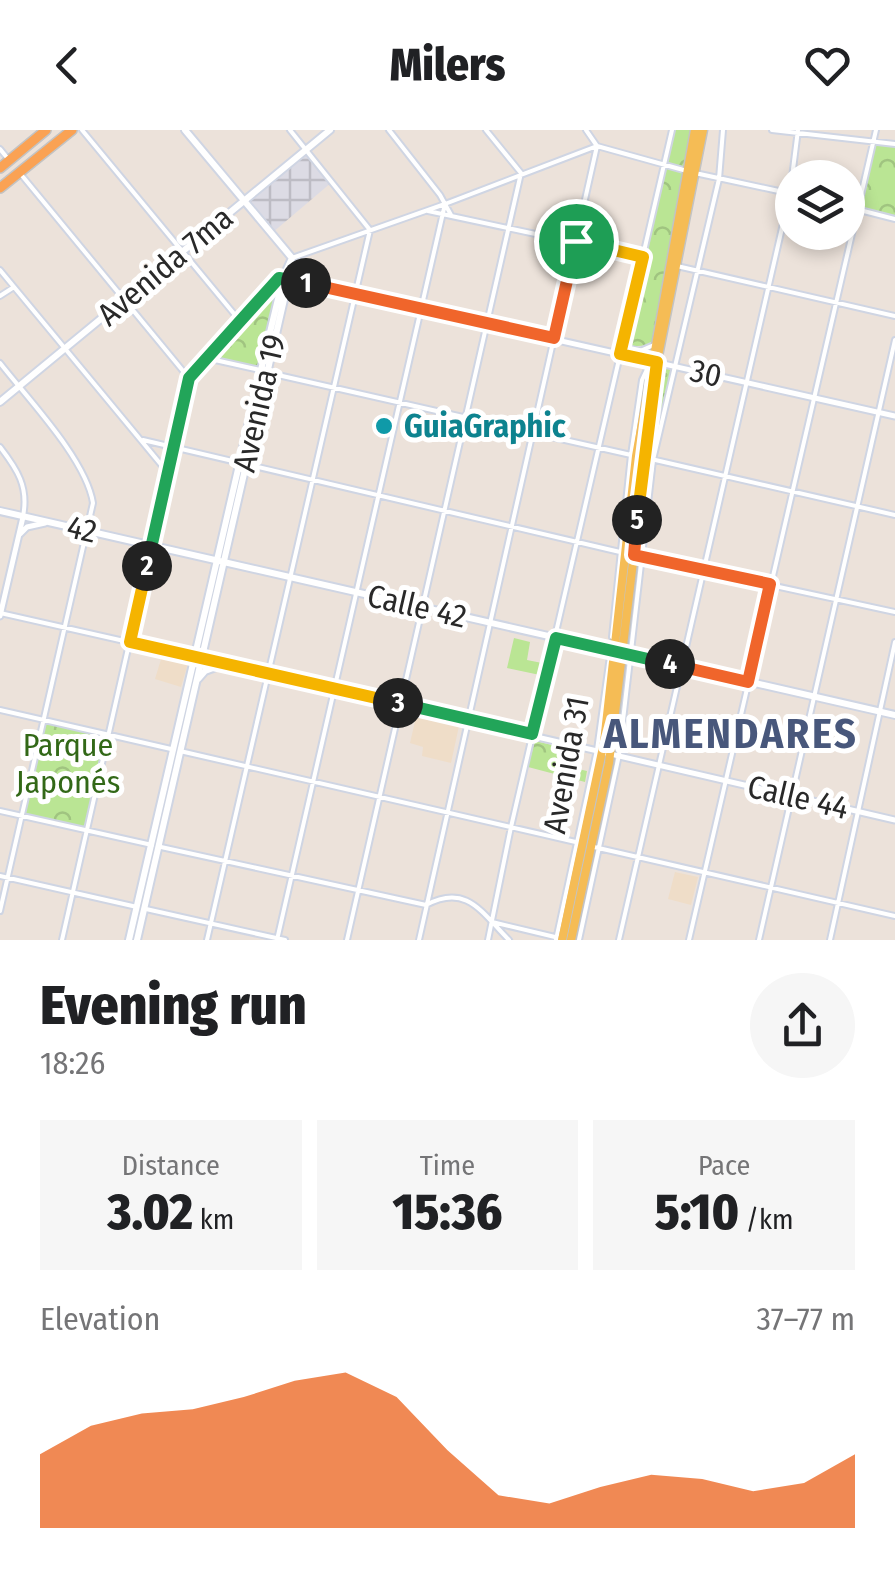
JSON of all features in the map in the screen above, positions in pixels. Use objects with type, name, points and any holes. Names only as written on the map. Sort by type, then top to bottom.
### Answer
[{"type":"highway","points":[[0,168],[46,130]]},
{"type":"highway","points":[[0,188],[72,130]]},
{"type":"main road","points":[[186,130],[292,258]]},
{"type":"main road","name":"Avenida 7ma","points":[[0,402],[330,130]]},
{"type":"main road","name":"Avenida 31","points":[[575,940],[608,753],[654,361],[676,266],[695,130]]},
{"type":"main road","name":"Avenida 31","points":[[654,361],[654,345],[703,130]]},
{"type":"main road","name":"Avenida 19","points":[[129,940],[140,908],[292,258]]},
{"type":"main road","name":"42","points":[[0,511],[220,561]]},
{"type":"main road","name":"Calle 42","points":[[220,561],[620,652]]},
{"type":"main road","points":[[620,652],[895,715]]},
{"type":"main road","name":"Avenida 19","points":[[176,750],[195,684],[198,658]]},
{"type":"main road","points":[[195,684],[205,671],[224,664]]},
{"type":"main road","name":"Avenida 31","points":[[558,939],[589,845]]},
{"type":"main road","name":"Avenida 19","points":[[137,940],[140,908]]},
{"type":"street","points":[[82,130],[240,321]]},
{"type":"street","points":[[290,130],[370,230]]},
{"type":"street","points":[[388,130],[440,195],[450,215]]},
{"type":"street","points":[[486,130],[521,173]]},
{"type":"street","points":[[419,940],[597,146],[586,130]]},
{"type":"street","points":[[488,940],[672,130]]},
{"type":"street","name":"Avenida 31","points":[[641,457],[676,366],[719,179],[723,130]]},
{"type":"street","points":[[772,130],[895,144]]},
{"type":"street","points":[[865,171],[876,130]]},
{"type":"street","points":[[795,160],[798,131]]},
{"type":"street","points":[[292,258],[597,146],[775,190]]},
{"type":"street","points":[[0,149],[9,160]]},
{"type":"street","points":[[19,172],[189,378]]},
{"type":"street","points":[[347,940],[521,173]]},
{"type":"street","points":[[277,939],[445,204]]},
{"type":"street","points":[[427,210],[643,257]]},
{"type":"street","points":[[865,211],[895,219]]},
{"type":"street","points":[[207,940],[370,230]]},
{"type":"street","points":[[619,940],[778,250]]},
{"type":"street","points":[[689,940],[847,250]]},
{"type":"street","points":[[676,266],[895,316]]},
{"type":"street","points":[[0,270],[168,472]]},
{"type":"street","points":[[62,940],[189,378],[279,278],[286,279]]},
{"type":"street","name":"30","points":[[286,279],[621,350],[895,416]]},
{"type":"street","points":[[0,296],[14,287]]},
{"type":"street","points":[[759,940],[895,340]]},
{"type":"street","points":[[621,350],[640,351],[654,345]]},
{"type":"street","points":[[206,358],[895,515]]},
{"type":"street","points":[[0,363],[86,478],[93,503],[0,911]]},
{"type":"street","points":[[143,440],[895,612]]},
{"type":"street","points":[[0,447],[22,482],[26,496],[0,614]]},
{"type":"street","points":[[18,536],[27,527],[49,522]]},
{"type":"street","name":"Avenida 31","points":[[589,845],[608,753],[630,554]]},
{"type":"street","name":"Calle 44","points":[[0,614],[895,820]]},
{"type":"street","points":[[830,940],[895,642]]},
{"type":"street","points":[[0,710],[895,916]]},
{"type":"street","points":[[0,811],[426,904],[445,894],[468,900],[510,940]]},
{"type":"street","points":[[0,876],[285,940]]},
{"type":"street","points":[[492,922],[558,939]]},
{"type":"shaded area","points":[[307,149],[332,182],[272,233],[244,200]]},
{"type":"shaded area","points":[[162,656],[188,663],[181,687],[155,679]]},
{"type":"shaded area","points":[[416,717],[459,726],[451,763],[422,756],[423,747],[410,743]]},
{"type":"shaded area","points":[[675,872],[698,877],[691,905],[668,899]]},
{"type":"green space","points":[[672,130],[695,130],[654,345],[622,347]]},
{"type":"green space","points":[[873,142],[895,144],[895,219],[865,211],[865,174]]},
{"type":"green space","points":[[276,285],[258,369],[210,357]]},
{"type":"green space","points":[[657,361],[676,366],[653,458],[644,458]]},
{"type":"green space","points":[[514,638],[530,642],[527,660],[542,663],[540,675],[507,668]]},
{"type":"green space","name":"Parque Japonés","points":[[44,720],[109,735],[87,830],[22,816]]},
{"type":"green space","points":[[535,741],[561,747],[557,764],[587,771],[585,782],[528,767]]},
{"type":"place","name":"GuiaGraphic","points":[[384,426]]},
{"type":"district","name":"ALMENDARES","points":[[731,734]]},
{"type":"route","points":[[576,241],[643,257],[620,354],[657,362],[634,555],[770,584],[748,682],[556,638],[532,734],[130,642],[189,378],[279,278],[554,338],[576,241]]}]
